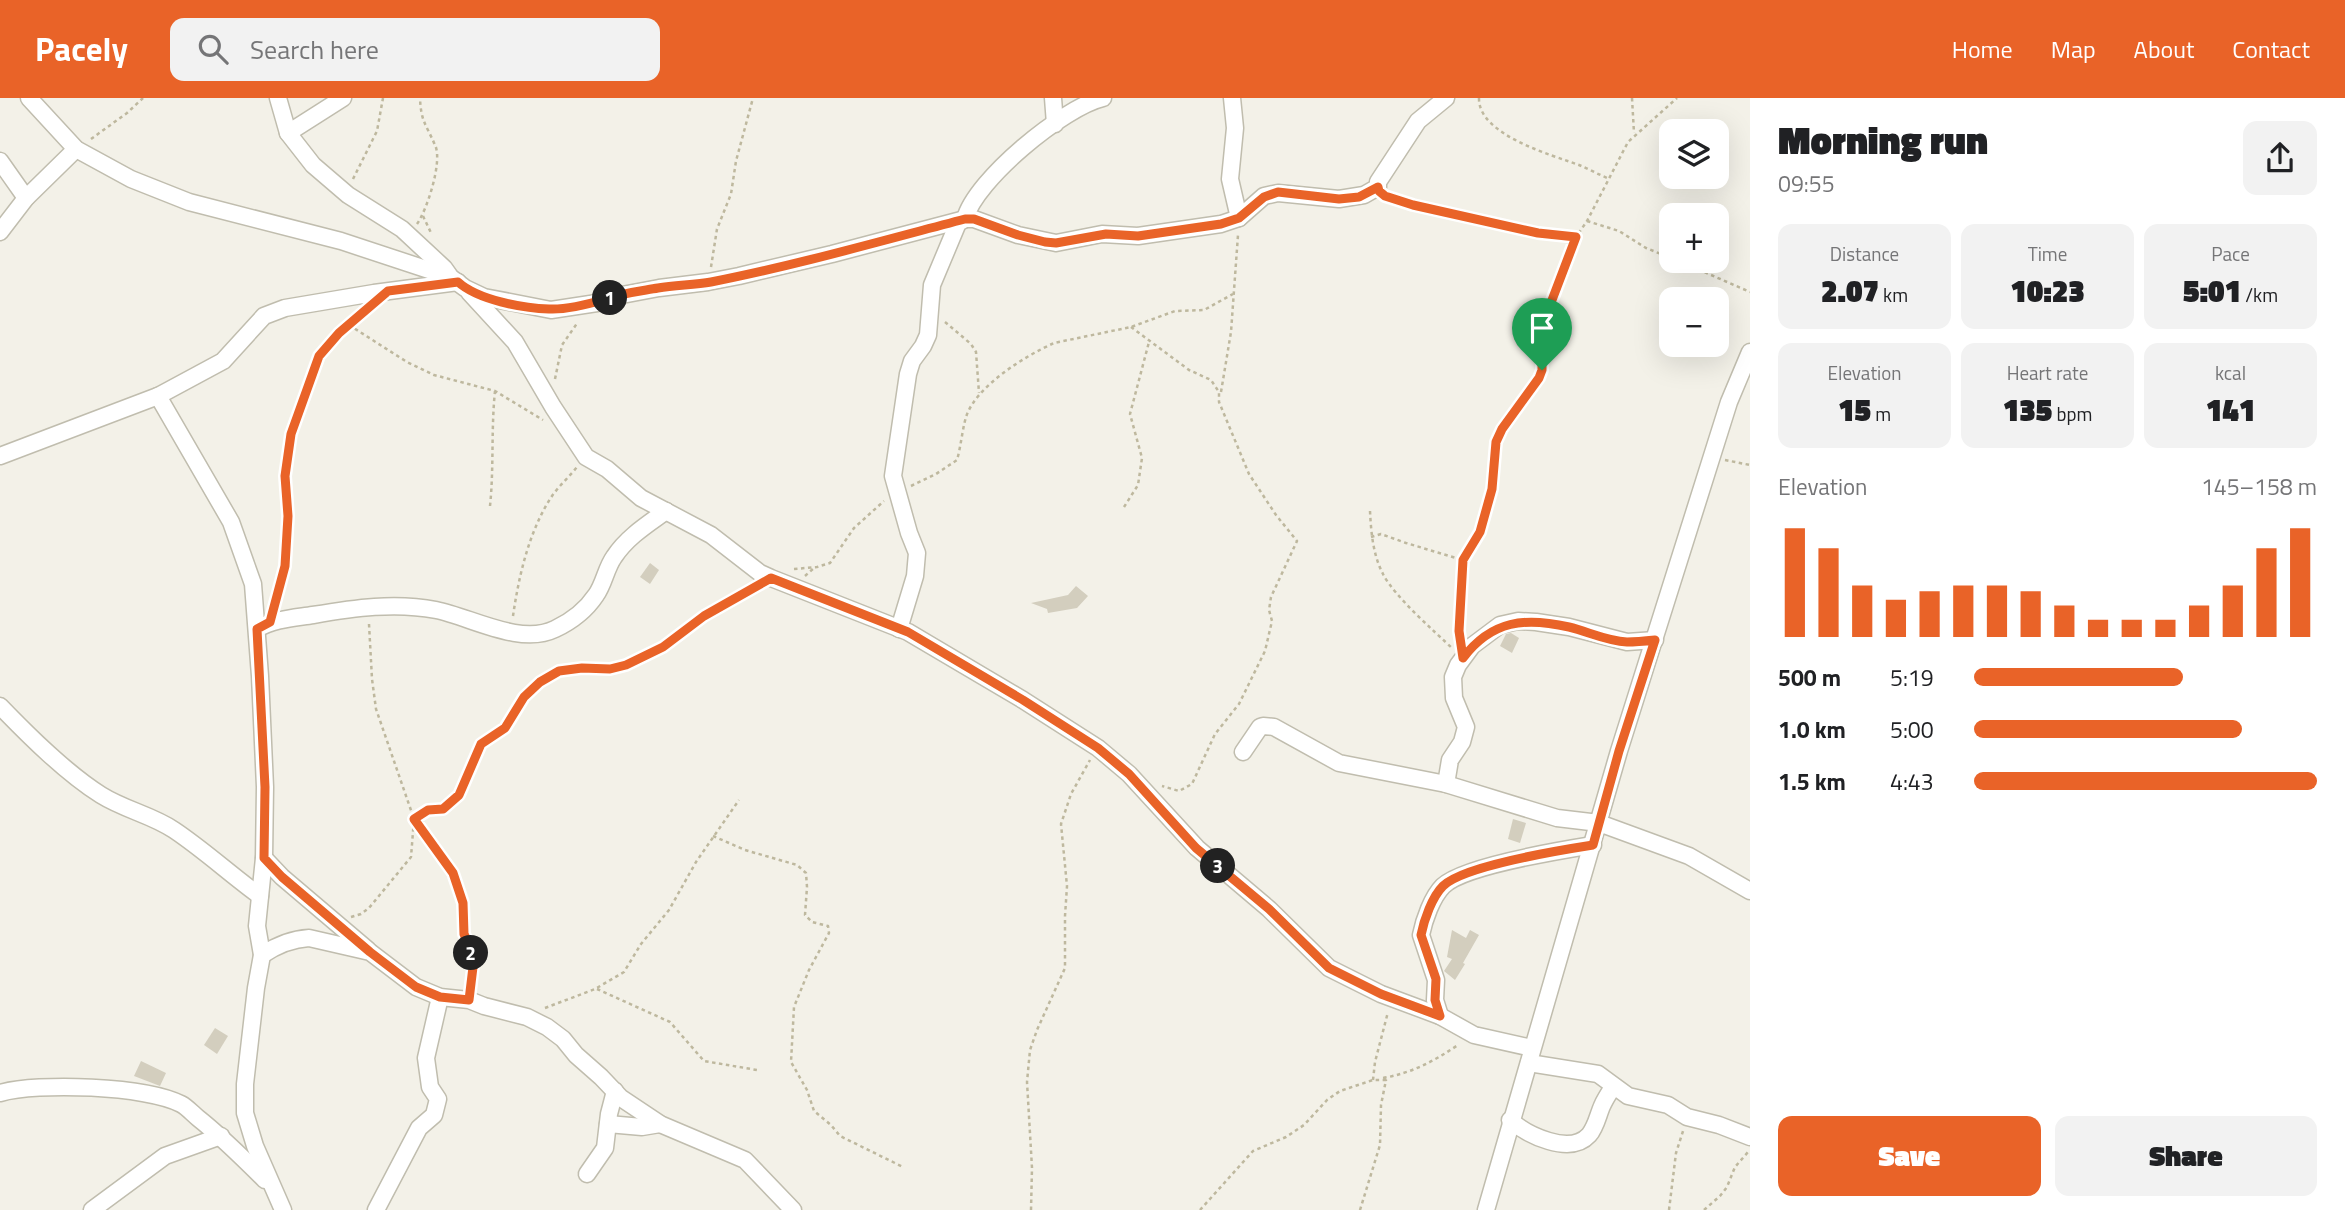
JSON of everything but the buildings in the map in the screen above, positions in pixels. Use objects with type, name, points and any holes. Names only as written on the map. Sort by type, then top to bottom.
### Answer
[{"type":"street","points":[[29,98],[76,149],[131,179],[189,202],[341,241],[458,282],[484,297],[551,310],[597,303],[659,288],[708,282],[832,254],[965,219],[974,219],[1032,239],[1056,243],[1106,234],[1138,236],[1176,229],[1203,228],[1239,218],[1260,199],[1285,192],[1327,199],[1364,195],[1378,187],[1378,182],[1412,128],[1446,98]]},
{"type":"street","points":[[278,98],[288,133],[313,165],[348,194],[401,229],[458,282],[515,342],[586,457],[607,469],[641,498],[710,535],[760,573],[899,629],[1023,700],[1098,748],[1129,774],[1196,848],[1269,909],[1329,968],[1355,983],[1440,1016],[1474,1035],[1531,1056],[1593,1073],[1628,1096],[1674,1107],[1687,1117],[1750,1137]]},
{"type":"street","points":[[288,133],[343,98]]},
{"type":"street","points":[[1053,98],[1055,124]]},
{"type":"street","points":[[899,629],[915,576],[917,552],[893,476],[908,374],[912,361],[928,335],[930,299],[937,269],[958,223],[965,219],[968,206],[1001,168],[1027,144],[1055,124],[1085,104],[1103,98]]},
{"type":"street","points":[[1232,98],[1235,128],[1230,180],[1239,218]]},
{"type":"street","points":[[0,232],[26,198],[76,149]]},
{"type":"street","points":[[4,174],[26,198]]},
{"type":"street","points":[[0,456],[158,396],[223,361],[264,316],[285,308],[458,282]]},
{"type":"street","points":[[1486,1210],[1510,1120],[1599,822],[1728,402],[1750,352]]},
{"type":"street","points":[[158,396],[230,522],[253,584],[263,626],[264,858],[257,926],[262,955],[245,1084],[245,1113],[272,1187],[285,1209]]},
{"type":"street","points":[[263,626],[369,607],[400,606],[438,610],[467,621],[511,632],[541,634],[576,616],[596,595],[614,556],[639,530],[666,511]]},
{"type":"street","points":[[1446,784],[1450,760],[1462,742],[1466,729],[1452,686],[1453,677],[1472,646],[1500,625],[1518,621],[1569,627],[1627,642],[1655,640]]},
{"type":"street","points":[[0,706],[30,737],[100,794],[129,811],[173,829],[260,896]]},
{"type":"street","points":[[1243,752],[1260,727],[1274,727],[1339,763],[1446,784],[1557,818],[1599,822],[1689,856],[1750,891]]},
{"type":"street","points":[[1440,1016],[1435,1000],[1436,979],[1421,935],[1440,889],[1453,878],[1485,868],[1543,853],[1593,845]]},
{"type":"street","points":[[264,858],[282,877],[370,952],[416,987],[440,997],[469,1000],[527,1017],[547,1027],[563,1039],[576,1055],[615,1091],[660,1125],[745,1160],[793,1210]]},
{"type":"street","points":[[262,955],[276,946],[299,938],[370,952]]},
{"type":"street","points":[[376,1210],[419,1128],[435,1114],[438,1099],[429,1087],[426,1058],[440,997]]},
{"type":"street","points":[[0,1093],[40,1087],[134,1091],[181,1104],[221,1136],[272,1187]]},
{"type":"street","points":[[1510,1120],[1525,1133],[1568,1145],[1576,1143],[1587,1138],[1593,1130],[1603,1103],[1613,1087]]},
{"type":"street","points":[[587,1174],[605,1147],[615,1091]]},
{"type":"street","points":[[608,1124],[642,1127],[660,1125]]},
{"type":"street","points":[[92,1210],[165,1156],[221,1136]]},
{"type":"path","points":[[76,149],[127,113],[143,98]]},
{"type":"path","points":[[348,194],[377,131],[383,98]]},
{"type":"path","points":[[401,229],[406,231],[413,228],[423,216],[436,172],[436,146],[422,119],[420,98]]},
{"type":"path","points":[[708,282],[718,229],[732,194],[736,161],[753,98]]},
{"type":"path","points":[[1479,98],[1483,113],[1503,134],[1609,179]]},
{"type":"path","points":[[1632,98],[1634,135]]},
{"type":"path","points":[[1462,659],[1459,631],[1463,560],[1480,532],[1489,501],[1496,442],[1502,429],[1539,378],[1549,308],[1576,237],[1628,142],[1677,98]]},
{"type":"path","points":[[1378,187],[1385,196],[1413,205],[1538,233],[1576,237]]},
{"type":"path","points":[[1219,402],[1231,332],[1239,218]]},
{"type":"path","points":[[1587,221],[1619,231],[1659,253]]},
{"type":"path","points":[[1706,273],[1750,292]]},
{"type":"path","points":[[263,626],[285,566],[288,516],[285,476],[291,434],[319,356],[388,291]]},
{"type":"path","points":[[414,819],[428,810],[443,809],[459,795],[481,744],[505,728],[524,697],[540,682],[559,671],[610,669],[626,665],[663,647],[704,616],[782,572],[830,563],[854,528],[885,500],[957,460],[966,416],[979,393],[1023,360],[1054,343],[1131,327],[1175,311],[1204,310],[1233,294]]},
{"type":"path","points":[[930,299],[935,310],[976,352],[979,393]]},
{"type":"path","points":[[553,407],[555,374],[562,345],[581,318],[597,303]]},
{"type":"path","points":[[349,325],[381,347],[434,375],[495,391],[542,420]]},
{"type":"path","points":[[1131,327],[1189,370],[1211,380],[1219,392],[1219,402],[1249,474],[1297,541],[1271,597],[1269,610],[1272,621],[1265,651],[1239,704],[1215,734],[1192,785],[1179,791],[1153,783]]},
{"type":"path","points":[[1124,507],[1138,485],[1142,458],[1130,414],[1149,342]]},
{"type":"path","points":[[491,506],[494,467],[491,433],[495,391]]},
{"type":"path","points":[[1713,454],[1750,465]]},
{"type":"path","points":[[511,632],[518,584],[534,533],[552,497],[586,457]]},
{"type":"path","points":[[1370,511],[1371,537],[1382,572],[1391,587],[1462,659]]},
{"type":"path","points":[[1371,537],[1381,534],[1463,560]]},
{"type":"path","points":[[369,607],[376,709],[414,819],[453,873],[463,903],[464,934],[471,949],[473,967],[469,1000]]},
{"type":"path","points":[[1031,1210],[1032,1168],[1027,1082],[1030,1050],[1065,968],[1066,959],[1067,886],[1061,824],[1071,794],[1098,748]]},
{"type":"path","points":[[527,1017],[595,989],[624,972],[641,944],[669,910],[713,836],[739,800]]},
{"type":"path","points":[[335,921],[361,914],[403,869],[411,856],[414,819]]},
{"type":"path","points":[[713,836],[745,850],[797,865],[806,873],[805,915],[812,922],[828,926],[829,933],[809,970],[794,1007],[791,1062],[807,1090],[814,1111],[840,1136],[903,1167]]},
{"type":"path","points":[[595,989],[670,1022],[704,1060],[757,1070]]},
{"type":"path","points":[[1373,1080],[1375,1062],[1392,999]]},
{"type":"path","points":[[1360,1210],[1380,1145],[1381,1105],[1386,1080],[1383,1078],[1427,1065],[1474,1035]]},
{"type":"path","points":[[1200,1210],[1253,1151],[1286,1137],[1304,1125],[1327,1100],[1340,1091],[1373,1080],[1386,1080]]},
{"type":"path","points":[[1669,1210],[1676,1153],[1687,1117]]},
{"type":"path","points":[[1704,1210],[1727,1187],[1735,1167],[1750,1150]]},
{"type":"route","points":[[1378,187],[1385,196],[1396,201],[1538,233],[1576,237],[1549,308],[1542,349],[1542,370],[1496,442],[1492,489],[1480,532],[1463,560],[1459,631],[1463,658],[1472,646],[1500,625],[1518,621],[1569,627],[1627,642],[1655,640],[1619,751],[1593,845],[1543,853],[1485,868],[1453,878],[1440,889],[1422,927],[1421,935],[1436,979],[1435,1000],[1440,1016],[1355,983],[1329,968],[1269,909],[1196,848],[1129,774],[1098,748],[908,632],[771,578],[704,616],[663,647],[626,665],[610,669],[559,671],[540,682],[524,697],[505,728],[481,744],[459,795],[443,809],[428,810],[414,819],[453,873],[463,903],[464,934],[471,949],[473,967],[469,1000],[440,997],[416,987],[370,952],[282,877],[264,858],[265,787],[257,629],[270,622],[285,566],[288,516],[285,476],[291,434],[319,356],[339,333],[388,291],[458,282],[484,297],[551,310],[597,303],[659,288],[739,276],[965,219],[974,219],[1018,235],[1056,243],[1106,234],[1138,236],[1221,224],[1239,218],[1260,199],[1278,192],[1339,199],[1359,197],[1378,187]]}]
